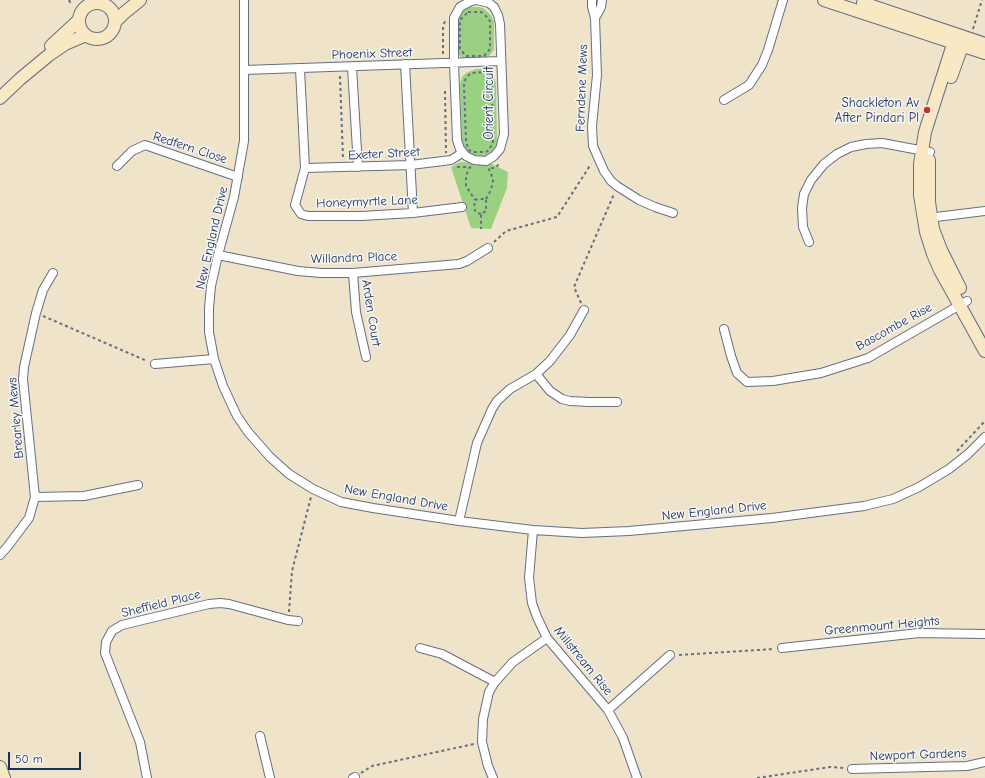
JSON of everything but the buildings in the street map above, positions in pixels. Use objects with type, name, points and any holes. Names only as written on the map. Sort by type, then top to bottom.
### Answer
[{"type":"street","points":[[135,0],[120,5],[101,3],[78,4],[80,29],[86,35],[95,39],[105,38],[113,31],[116,21],[124,12],[140,0]]},
{"type":"street","name":"New England Drive","points":[[244,0],[244,141],[234,197],[218,255],[209,308],[209,332],[214,359],[226,392],[248,432],[270,457],[289,474],[313,489],[341,502],[459,521],[533,530],[582,533],[629,531],[765,518],[864,506],[893,499],[919,487],[949,469],[968,454],[985,437]]},
{"type":"street","name":"Orient Circuit","points":[[471,0],[483,1],[494,7],[500,24],[504,134],[500,150],[486,161],[471,159],[462,153],[457,140],[454,63],[454,18],[460,7],[471,0]]},
{"type":"street","name":"Ferndene Mews","points":[[592,0],[595,18],[597,75],[592,136],[593,146],[611,181],[639,200],[655,208],[672,213]]},
{"type":"street","name":"Ferndene Mews","points":[[595,18],[601,7],[602,0]]},
{"type":"street","points":[[724,100],[749,85],[762,65],[783,0]]},
{"type":"street","points":[[824,0],[962,39],[985,44]]},
{"type":"street","points":[[853,0],[962,39],[985,54]]},
{"type":"street","points":[[101,3],[114,13],[116,21]]},
{"type":"street","points":[[0,89],[58,41],[79,20]]},
{"type":"street","points":[[0,98],[49,55],[65,44],[86,35]]},
{"type":"street","points":[[962,39],[925,132],[925,151],[920,195],[927,218],[926,232],[933,254],[963,303],[985,334]]},
{"type":"street","name":"Phoenix Street","points":[[244,70],[300,69],[352,71],[405,64],[501,61]]},
{"type":"street","points":[[405,64],[413,212]]},
{"type":"street","name":"Honeymyrtle Lane","points":[[300,69],[305,168],[296,202],[298,211],[304,215],[361,216],[462,207]]},
{"type":"street","points":[[352,71],[358,167]]},
{"type":"street","points":[[809,242],[803,227],[802,208],[804,194],[811,180],[824,164],[837,154],[851,147],[866,144],[882,143],[925,151]]},
{"type":"street","name":"Redfern Close","points":[[117,166],[132,151],[145,145],[238,177]]},
{"type":"street","name":"Exeter Street","points":[[305,168],[343,168],[445,162],[455,159],[462,153]]},
{"type":"street","points":[[927,218],[985,211]]},
{"type":"street","name":"Willandra Place","points":[[218,255],[298,271],[352,273],[459,264],[467,261],[488,248]]},
{"type":"street","name":"Brearley Mews","points":[[0,555],[29,518],[35,497],[23,380],[24,367],[36,313],[43,290],[53,273]]},
{"type":"street","name":"Arden Court","points":[[352,273],[356,312],[366,357]]},
{"type":"street","points":[[963,303],[985,351]]},
{"type":"street","name":"Bascombe Rise","points":[[724,329],[737,373],[747,382],[773,381],[821,374],[868,358],[963,303]]},
{"type":"street","points":[[459,521],[477,443],[492,409],[510,389],[536,374],[559,351],[584,310]]},
{"type":"street","points":[[155,364],[214,359]]},
{"type":"street","points":[[536,374],[550,391],[562,399],[570,401],[617,402]]},
{"type":"street","points":[[35,497],[84,496],[138,485]]},
{"type":"street","name":"Millstream Rise","points":[[533,530],[529,578],[532,603],[537,617],[547,638],[608,710],[623,738],[637,778]]},
{"type":"street","name":"Sheffield Place","points":[[147,778],[140,742],[106,653],[106,642],[112,631],[122,626],[209,604],[220,603],[236,605],[288,620],[298,621]]},
{"type":"street","name":"Greenmount Heights","points":[[782,648],[919,633],[985,634]]},
{"type":"street","points":[[493,778],[488,766],[482,742],[482,732],[489,692],[495,682],[513,662],[547,638]]},
{"type":"street","points":[[420,648],[442,654],[495,682]]},
{"type":"street","points":[[608,710],[670,655]]},
{"type":"street","points":[[260,736],[270,778]]},
{"type":"street","name":"Newport Gardens","points":[[852,769],[967,766],[985,762]]},
{"type":"street","points":[[0,767],[4,778]]},
{"type":"path","points":[[69,0],[78,4]]},
{"type":"path","points":[[962,39],[982,0]]},
{"type":"path","points":[[468,12],[484,13],[490,21],[489,52],[484,56],[466,56],[460,49],[460,20],[468,12]]},
{"type":"path","points":[[343,168],[340,76],[352,71]]},
{"type":"path","points":[[484,72],[489,74],[492,80],[493,142],[489,150],[486,152],[472,152],[466,145],[464,84],[467,76],[471,73],[484,72]]},
{"type":"path","points":[[445,87],[445,162]]},
{"type":"path","points":[[488,248],[506,232],[557,217],[592,162],[598,158]]},
{"type":"path","points":[[475,168],[470,168],[466,180],[468,190],[475,200],[474,209],[477,214],[481,214]]},
{"type":"path","points":[[481,214],[486,211],[486,199],[491,190],[493,179],[492,173],[488,168],[482,168]]},
{"type":"path","points":[[584,310],[574,287],[617,186]]},
{"type":"path","points":[[475,200],[486,199]]},
{"type":"path","points":[[481,214],[481,229]]},
{"type":"path","points":[[36,313],[155,364]]},
{"type":"path","points":[[956,451],[985,422]]},
{"type":"path","points":[[288,620],[292,571],[313,489]]},
{"type":"path","points":[[670,655],[782,648]]},
{"type":"path","points":[[354,778],[372,766],[482,742]]},
{"type":"path","points":[[757,778],[830,767],[852,769]]},
{"type":"green space","points":[[470,7],[483,8],[491,15],[494,22],[494,50],[484,59],[465,59],[460,56],[457,51],[457,18],[461,12]]},
{"type":"green space","points":[[476,69],[484,69],[491,72],[496,82],[497,142],[492,152],[484,156],[470,155],[462,146],[460,84],[462,77],[466,73]]},
{"type":"green space","points":[[460,162],[492,164],[508,172],[507,188],[491,229],[471,228],[451,167]]},
{"type":"place","name":"Shackleton Av After Pindari Pl","points":[[927,110]]}]
